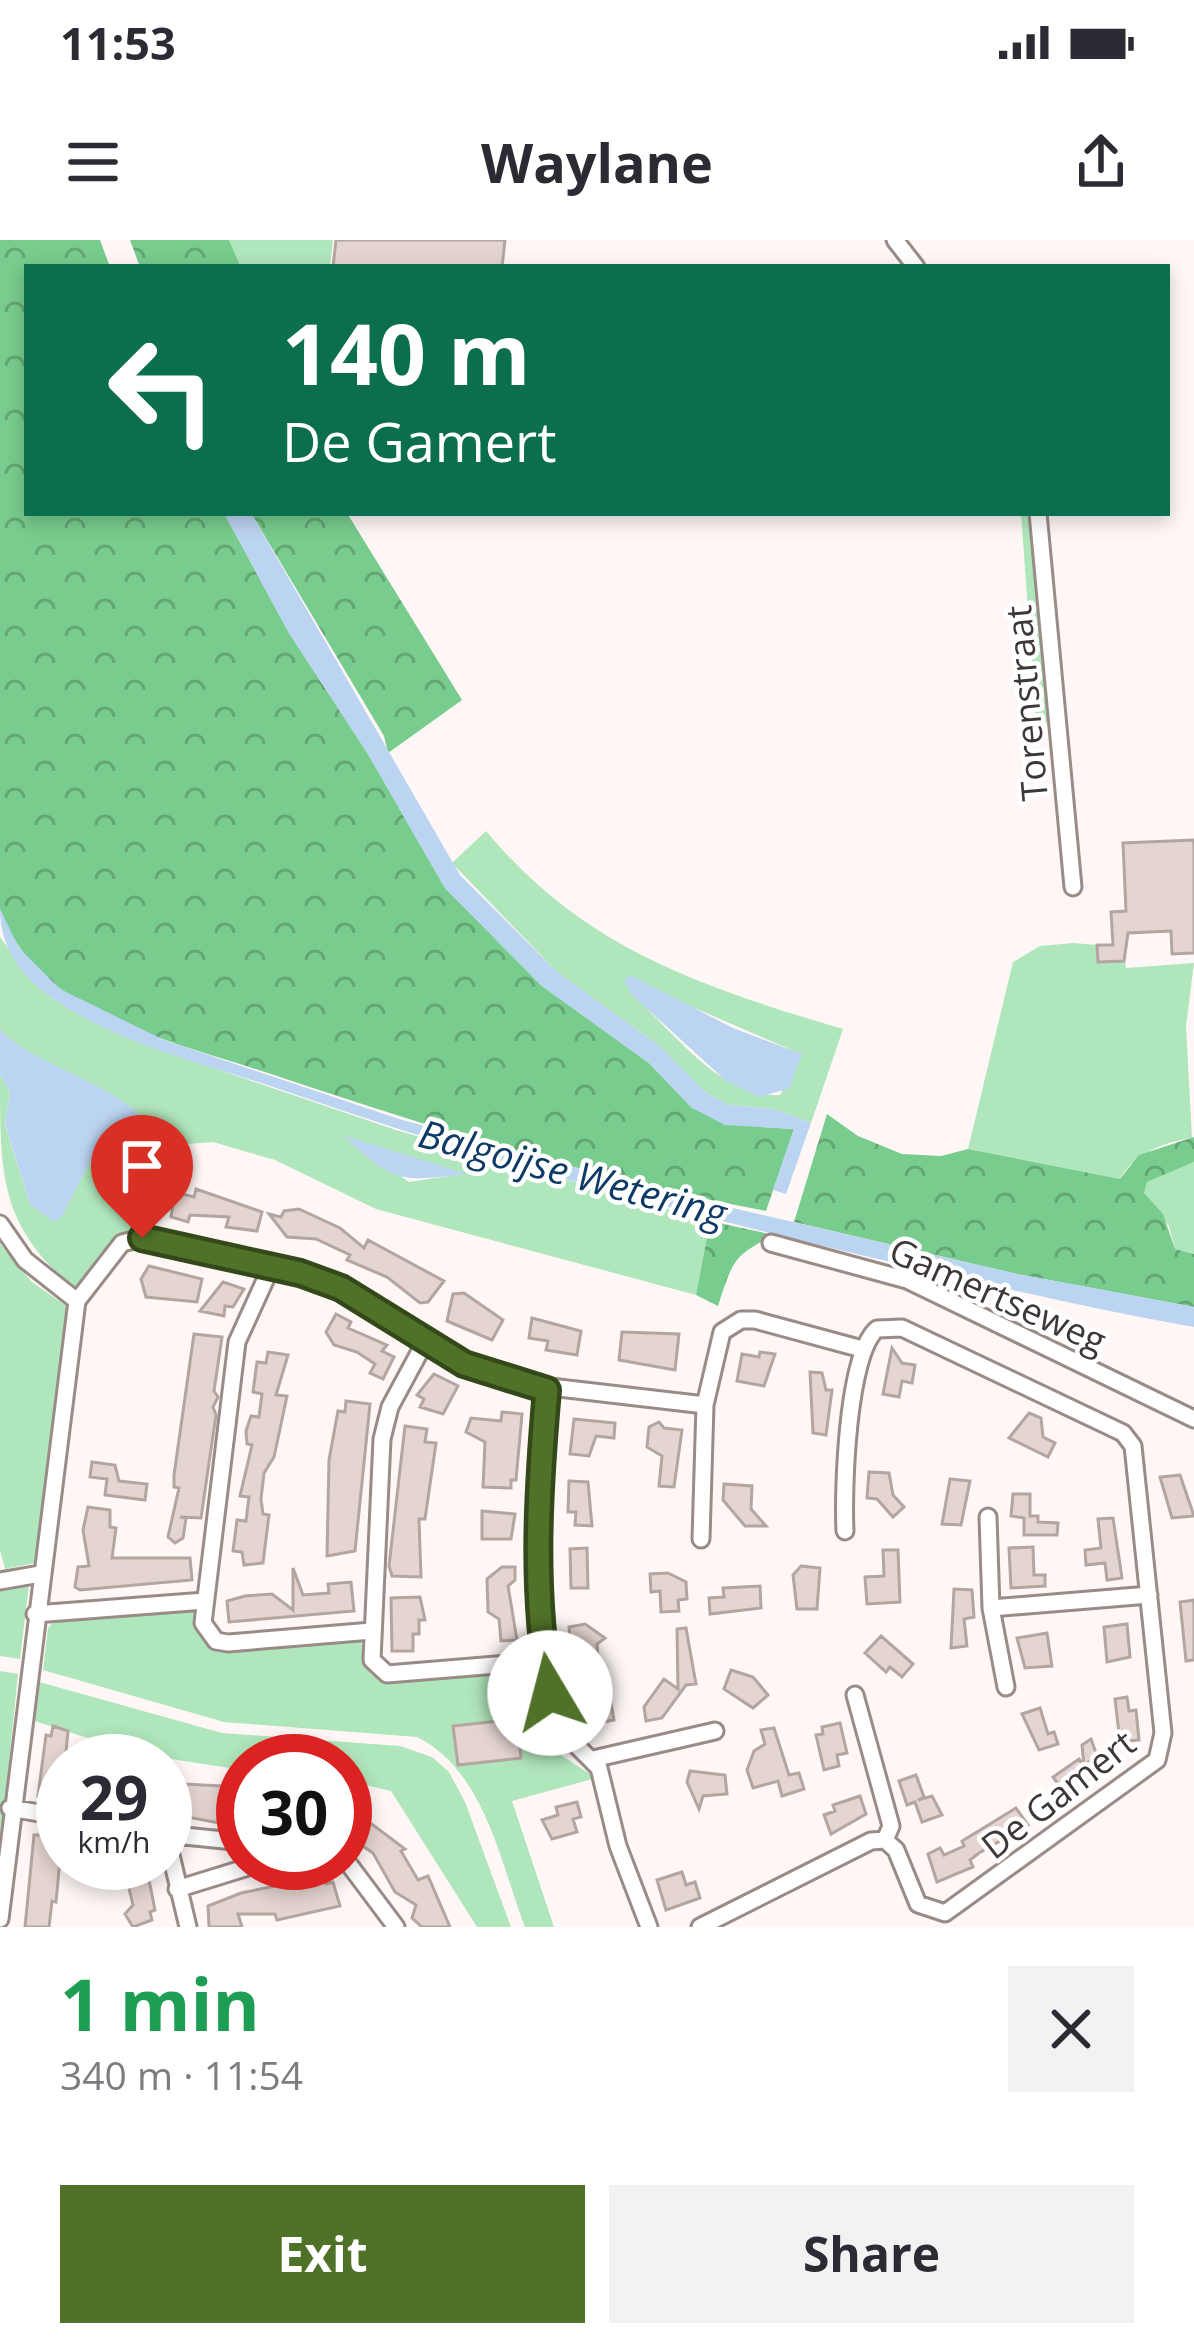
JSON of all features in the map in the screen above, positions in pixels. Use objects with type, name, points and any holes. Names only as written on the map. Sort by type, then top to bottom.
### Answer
[{"type":"street","points":[[895,240],[914,264]]},
{"type":"street","name":"Torenstraat","points":[[1038,516],[1073,886]]},
{"type":"street","points":[[0,1224],[25,1260],[77,1301]]},
{"type":"street","points":[[0,1919],[10,1808],[77,1301],[130,1238],[272,1265],[341,1288],[464,1364],[547,1390],[705,1405]]},
{"type":"street","name":"Gamertseweg","points":[[771,1243],[907,1280],[1194,1420]]},
{"type":"street","points":[[272,1265],[237,1342],[203,1623],[216,1641],[372,1631]]},
{"type":"street","points":[[701,1539],[705,1405],[718,1339],[742,1320],[862,1349],[843,1489],[845,1531]]},
{"type":"street","name":"De Gamert","points":[[855,1695],[891,1826],[886,1840],[896,1850],[918,1904],[945,1913],[1145,1772],[1157,1760],[1163,1733],[1133,1446],[1123,1433],[902,1328],[877,1329],[862,1349]]},
{"type":"street","points":[[425,1342],[390,1407],[382,1439],[372,1660],[387,1674],[544,1660]]},
{"type":"street","points":[[547,1390],[538,1488],[544,1660],[556,1725],[573,1747],[593,1759],[649,1927]]},
{"type":"street","points":[[988,1517],[991,1608],[1006,1687]]},
{"type":"street","points":[[0,1580],[40,1574]]},
{"type":"street","points":[[991,1608],[1149,1595]]},
{"type":"street","points":[[35,1614],[206,1601]]},
{"type":"street","points":[[593,1759],[715,1731]]},
{"type":"street","points":[[10,1808],[36,1812]]},
{"type":"street","points":[[700,1927],[871,1841],[886,1840]]},
{"type":"street","points":[[178,1890],[188,1927]]},
{"type":"street","points":[[368,1890],[396,1927]]},
{"type":"green space","points":[[0,240],[100,240],[109,264],[24,264],[24,516],[226,516],[289,633],[368,754],[445,888],[542,986],[649,1063],[692,1108],[762,1127],[794,1129],[766,1211],[516,1151],[162,1039],[108,1017],[40,972],[10,932],[0,909]]},
{"type":"green space","points":[[130,240],[229,240],[240,264],[139,264]]},
{"type":"green space","points":[[229,240],[333,240],[330,264],[240,264]]},
{"type":"green space","points":[[253,516],[349,516],[462,700],[388,753],[384,736]]},
{"type":"green space","points":[[1021,516],[1037,516],[1055,721],[1036,724]]},
{"type":"green space","points":[[486,831],[563,906],[648,958],[742,997],[843,1029],[811,1123],[774,1109],[729,1105],[705,1092],[662,1048],[556,971],[452,863]],"holes":[[[631,994],[683,1003],[801,1054],[780,1095],[737,1086],[718,1074]]]},
{"type":"green space","points":[[0,937],[29,977],[53,999],[160,1050],[396,1130],[710,1221],[696,1295],[376,1209],[275,1160],[213,1142],[174,1145],[170,1158],[134,1112],[22,1048],[0,1030]],"holes":[[[345,1137],[463,1174],[409,1182]]]},
{"type":"green space","points":[[1040,946],[1123,947],[1126,968],[1194,963],[1186,1026],[1192,1138],[1150,1151],[1120,1179],[968,1149],[1013,962]]},
{"type":"green space","points":[[0,1074],[10,1092],[5,1125],[30,1204],[62,1216],[92,1158],[169,1161],[148,1233],[126,1234],[78,1292],[33,1245],[10,1198],[1,1143]]},
{"type":"green space","points":[[827,1114],[858,1136],[902,1154],[941,1156],[968,1149],[1120,1179],[1139,1155],[1194,1137],[1194,1162],[1147,1182],[1144,1193],[1163,1214],[1175,1249],[1194,1254],[1194,1307],[1017,1274],[794,1222]]},
{"type":"green space","points":[[1194,1162],[1194,1254],[1175,1249],[1169,1226],[1144,1194],[1146,1182]]},
{"type":"green space","points":[[710,1221],[774,1235],[736,1261],[718,1306],[696,1295]]},
{"type":"green space","points":[[0,1244],[32,1282],[69,1308],[35,1563],[5,1569],[0,1550]]},
{"type":"green space","points":[[29,1585],[20,1659],[0,1656],[0,1588]]},
{"type":"green space","points":[[196,1609],[206,1640],[219,1647],[360,1639],[371,1674],[381,1680],[530,1668],[550,1748],[596,1778],[512,1801],[554,1927],[525,1927],[474,1794],[440,1752],[417,1737],[224,1722],[43,1670],[48,1628],[57,1618]]},
{"type":"green space","points":[[0,1671],[18,1674],[0,1852]]},
{"type":"green space","points":[[32,1680],[236,1734],[216,1734],[216,1766],[192,1762],[192,1734],[75,1734],[28,1719]]},
{"type":"green space","points":[[372,1744],[400,1746],[432,1757],[449,1772],[465,1802],[511,1927],[477,1927],[391,1791],[372,1786]]},
{"type":"water","points":[[226,516],[253,516],[460,875],[556,971],[662,1048],[705,1092],[729,1105],[774,1109],[811,1123],[786,1194],[773,1190],[794,1129],[725,1125],[692,1108],[649,1063],[542,986],[445,888],[368,754],[289,633]]},
{"type":"water","name":"Balgoijse Wetering","points":[[0,909],[19,948],[60,989],[164,1040],[399,1119],[668,1193],[1017,1274],[1194,1307],[1194,1327],[988,1284],[647,1201],[502,1161],[167,1053],[79,1015],[41,989],[21,970],[8,948]]},
{"type":"water","points":[[632,976],[733,1028],[802,1054],[790,1088],[759,1097],[725,1080],[631,994],[624,979]]},
{"type":"water","points":[[0,1030],[140,1115],[169,1161],[92,1158],[62,1216],[54,1222],[30,1204],[5,1124],[10,1092],[0,1074]]},
{"type":"water","points":[[342,1135],[467,1174],[398,1176]]},
{"type":"building","points":[[336,240],[505,240],[502,264],[333,264]]},
{"type":"building","points":[[1194,840],[1194,953],[1172,954],[1171,931],[1128,933],[1124,961],[1098,962],[1097,945],[1113,945],[1111,912],[1126,911],[1123,843]]},
{"type":"building","points":[[196,1189],[262,1212],[257,1231],[226,1227],[229,1217],[190,1215],[188,1222],[171,1217],[175,1192],[194,1197]]},
{"type":"building","points":[[299,1209],[340,1228],[364,1248],[368,1240],[444,1281],[428,1302],[420,1303],[387,1277],[347,1260],[350,1255],[316,1239],[287,1237],[269,1214],[281,1217],[284,1211]]},
{"type":"building","points":[[149,1266],[202,1279],[197,1302],[146,1297],[141,1279]]},
{"type":"building","points":[[223,1282],[244,1289],[233,1307],[225,1306],[224,1316],[200,1311]]},
{"type":"building","points":[[464,1293],[503,1320],[492,1340],[447,1321],[453,1294]]},
{"type":"building","points":[[336,1314],[351,1322],[348,1328],[387,1345],[382,1351],[394,1357],[383,1379],[370,1373],[375,1364],[334,1345],[326,1332]]},
{"type":"building","points":[[532,1318],[581,1331],[577,1355],[546,1350],[548,1341],[529,1338]]},
{"type":"building","points":[[622,1332],[679,1334],[675,1370],[619,1360]]},
{"type":"building","points":[[194,1334],[222,1337],[214,1391],[218,1397],[201,1518],[180,1517],[186,1518],[183,1538],[175,1543],[168,1537],[179,1488],[174,1487],[174,1475]]},
{"type":"building","points":[[892,1348],[902,1363],[915,1365],[912,1383],[902,1381],[899,1397],[883,1394]]},
{"type":"building","points":[[268,1352],[288,1355],[276,1395],[287,1396],[274,1457],[264,1473],[261,1499],[263,1514],[269,1515],[263,1563],[244,1565],[242,1552],[233,1551],[237,1520],[246,1521],[249,1497],[240,1496],[252,1445],[247,1444],[246,1431],[251,1416],[259,1417],[262,1394],[253,1392],[257,1362],[266,1363]]},
{"type":"building","points":[[760,1352],[775,1354],[764,1386],[737,1381],[742,1354],[759,1357]]},
{"type":"building","points":[[810,1372],[822,1373],[826,1390],[832,1390],[826,1435],[813,1433]]},
{"type":"building","points":[[434,1374],[458,1386],[443,1414],[420,1407],[424,1399],[417,1395]]},
{"type":"building","points":[[346,1401],[370,1404],[355,1551],[327,1556],[329,1460],[338,1411],[345,1412]]},
{"type":"building","points":[[502,1412],[522,1414],[516,1480],[511,1480],[511,1488],[483,1487],[485,1442],[466,1432],[471,1418],[501,1421]]},
{"type":"building","points":[[1029,1413],[1041,1418],[1043,1437],[1055,1443],[1048,1457],[1009,1438]]},
{"type":"building","points":[[574,1419],[615,1423],[614,1438],[596,1436],[589,1456],[570,1454]]},
{"type":"building","points":[[659,1422],[664,1428],[682,1430],[674,1487],[659,1486],[662,1456],[647,1447],[649,1427]]},
{"type":"building","points":[[405,1426],[427,1429],[425,1442],[436,1443],[425,1519],[419,1519],[421,1577],[392,1576],[389,1566]]},
{"type":"building","points":[[92,1462],[115,1465],[119,1481],[147,1484],[145,1500],[105,1495],[107,1479],[90,1477]]},
{"type":"building","points":[[869,1472],[889,1473],[893,1495],[904,1507],[893,1517],[877,1499],[867,1498]]},
{"type":"building","points":[[1180,1475],[1194,1516],[1172,1518],[1160,1477]]},
{"type":"building","points":[[950,1479],[970,1481],[961,1525],[942,1524]]},
{"type":"building","points":[[569,1481],[588,1482],[592,1526],[575,1525],[576,1512],[568,1512]]},
{"type":"building","points":[[724,1484],[752,1486],[751,1509],[766,1526],[745,1526],[723,1500]]},
{"type":"building","points":[[1013,1494],[1030,1494],[1030,1516],[1038,1516],[1038,1522],[1058,1523],[1057,1535],[1024,1535],[1024,1518],[1011,1516]]},
{"type":"building","points":[[88,1507],[110,1510],[110,1527],[116,1528],[112,1558],[190,1558],[192,1580],[75,1587],[78,1567],[89,1566],[83,1530]]},
{"type":"building","points":[[482,1511],[515,1514],[511,1539],[482,1539]]},
{"type":"building","points":[[1113,1518],[1122,1578],[1107,1580],[1105,1563],[1086,1565],[1085,1550],[1101,1548],[1098,1519]]},
{"type":"building","points":[[1033,1547],[1034,1575],[1045,1575],[1045,1586],[1011,1588],[1009,1548]]},
{"type":"building","points":[[587,1548],[588,1588],[571,1588],[570,1549]]},
{"type":"building","points":[[883,1550],[898,1550],[900,1602],[867,1604],[865,1577],[884,1576]]},
{"type":"building","points":[[801,1566],[820,1568],[817,1609],[797,1609],[793,1575]]},
{"type":"building","points":[[502,1567],[515,1567],[515,1580],[508,1586],[517,1640],[501,1641],[499,1619],[488,1612],[487,1579]]},
{"type":"building","points":[[293,1568],[303,1595],[329,1593],[328,1584],[351,1582],[354,1611],[229,1622],[227,1601],[245,1596],[272,1594],[293,1610]]},
{"type":"building","points":[[668,1573],[686,1582],[687,1599],[678,1600],[679,1611],[661,1612],[660,1591],[651,1592],[650,1574]]},
{"type":"building","points":[[760,1586],[761,1608],[710,1614],[709,1598],[724,1597],[723,1588]]},
{"type":"building","points":[[954,1589],[972,1590],[974,1617],[964,1619],[967,1646],[951,1648]]},
{"type":"building","points":[[420,1597],[425,1620],[419,1620],[419,1634],[413,1634],[413,1651],[392,1651],[391,1598]]},
{"type":"building","points":[[1194,1600],[1194,1660],[1186,1661],[1180,1602]]},
{"type":"building","points":[[585,1624],[605,1638],[597,1644],[598,1658],[579,1660],[579,1647],[571,1647],[569,1627]]},
{"type":"building","points":[[1127,1624],[1130,1657],[1107,1662],[1104,1627]]},
{"type":"building","points":[[686,1628],[696,1684],[686,1685],[662,1718],[646,1721],[644,1707],[664,1679],[678,1689],[677,1629]]},
{"type":"building","points":[[1047,1633],[1052,1666],[1025,1668],[1017,1638]]},
{"type":"building","points":[[881,1636],[913,1664],[902,1677],[890,1667],[886,1672],[865,1653]]},
{"type":"building","points":[[731,1670],[753,1677],[768,1695],[753,1708],[724,1689]]},
{"type":"building","points":[[609,1692],[614,1720],[585,1725],[581,1696]]},
{"type":"building","points":[[1127,1697],[1129,1711],[1136,1710],[1139,1740],[1120,1742],[1115,1699]]},
{"type":"building","points":[[1040,1708],[1048,1734],[1054,1732],[1058,1744],[1039,1750],[1022,1714]]},
{"type":"building","points":[[517,1719],[521,1758],[458,1765],[453,1726]]},
{"type":"building","points":[[840,1723],[847,1753],[837,1755],[839,1766],[824,1770],[816,1735],[823,1734],[822,1727]]},
{"type":"building","points":[[774,1728],[789,1775],[799,1773],[804,1789],[782,1796],[778,1781],[753,1788],[747,1770],[754,1751],[765,1744],[761,1730]]},
{"type":"building","points":[[1091,1739],[1097,1756],[1084,1765],[1082,1745]]},
{"type":"building","points":[[1079,1759],[1090,1779],[1067,1796],[1053,1777]]},
{"type":"building","points":[[690,1771],[725,1775],[727,1794],[703,1796],[699,1809],[687,1782]]},
{"type":"building","points":[[916,1775],[924,1797],[918,1800],[932,1796],[942,1815],[922,1822],[915,1802],[907,1805],[899,1781]]},
{"type":"building","points":[[192,1784],[216,1786],[216,1822],[192,1818]]},
{"type":"building","points":[[860,1796],[866,1814],[831,1834],[824,1815],[835,1811],[833,1805]]},
{"type":"building","points":[[577,1802],[581,1817],[573,1819],[577,1832],[552,1839],[542,1820],[558,1815],[556,1807]]},
{"type":"building","points":[[1016,1808],[1028,1825],[979,1853],[970,1860],[973,1867],[937,1882],[928,1854],[940,1848],[944,1855],[964,1846],[962,1841]]},
{"type":"building","points":[[372,1824],[405,1849],[401,1851],[418,1880],[428,1876],[450,1927],[422,1927],[412,1918],[416,1905],[395,1892],[373,1853]]},
{"type":"building","points":[[34,1835],[36,1890],[57,1890],[49,1927],[25,1927]]},
{"type":"building","points":[[682,1872],[686,1885],[695,1882],[700,1898],[666,1910],[657,1880]]},
{"type":"building","points":[[129,1890],[151,1890],[152,1920],[133,1927],[125,1914],[133,1905]]},
{"type":"building","points":[[335,1890],[340,1906],[277,1920],[275,1914],[238,1914],[242,1927],[209,1927],[208,1906],[241,1893]]},
{"type":"route","points":[[142,1238],[272,1265],[341,1288],[464,1364],[547,1390],[538,1488],[538,1593],[550,1693]]}]
